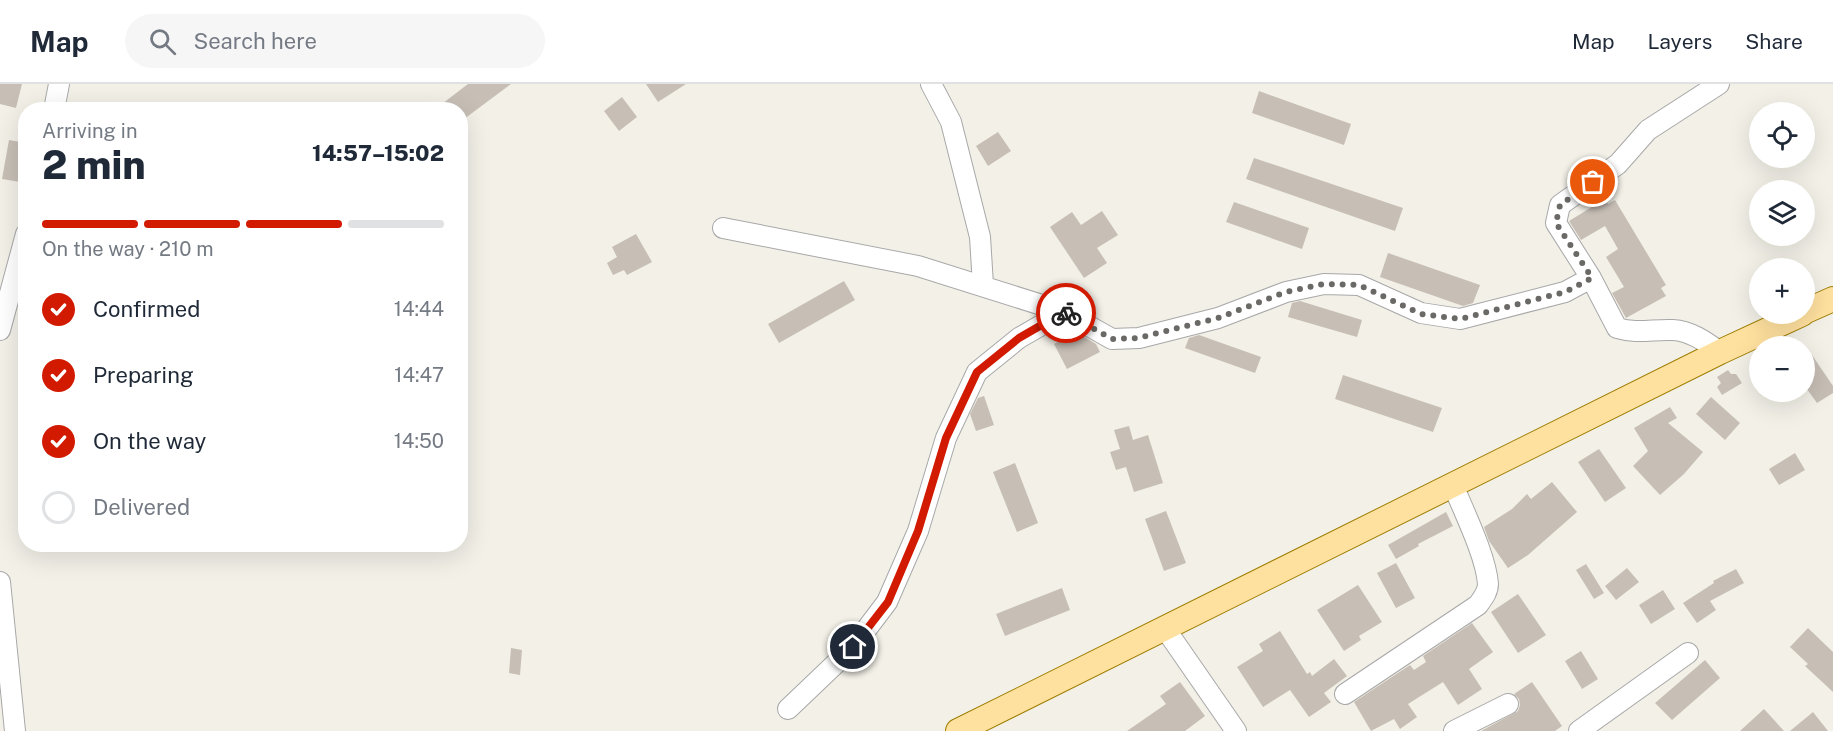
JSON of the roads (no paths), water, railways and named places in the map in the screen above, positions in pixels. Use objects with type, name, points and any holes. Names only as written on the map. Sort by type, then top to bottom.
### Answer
[{"type":"main road","points":[[1815,307],[1833,299]]},
{"type":"main road","points":[[958,731],[1780,324]]},
{"type":"street","points":[[56,102],[59,84]]},
{"type":"street","points":[[931,84],[951,122],[980,237],[983,285]]},
{"type":"street","points":[[1719,84],[1648,130],[1618,164],[1560,205],[1556,223],[1592,278],[1617,328],[1631,332],[1675,330],[1699,337],[1720,352]]},
{"type":"street","points":[[723,228],[918,266],[1064,312],[1112,339],[1138,338],[1218,318],[1286,292],[1324,284],[1359,285],[1421,314],[1460,319],[1565,292],[1592,278]]},
{"type":"street","points":[[0,330],[18,264]]},
{"type":"street","points":[[788,709],[853,647],[888,602],[918,531],[946,438],[977,372],[1019,338],[1064,312]]},
{"type":"street","points":[[1346,693],[1478,605],[1486,594],[1488,584],[1482,558],[1453,485]]},
{"type":"street","points":[[0,582],[15,731]]},
{"type":"street","points":[[1164,627],[1236,731]]},
{"type":"street","points":[[1579,731],[1688,653]]},
{"type":"street","points":[[1454,731],[1508,704]]}]
